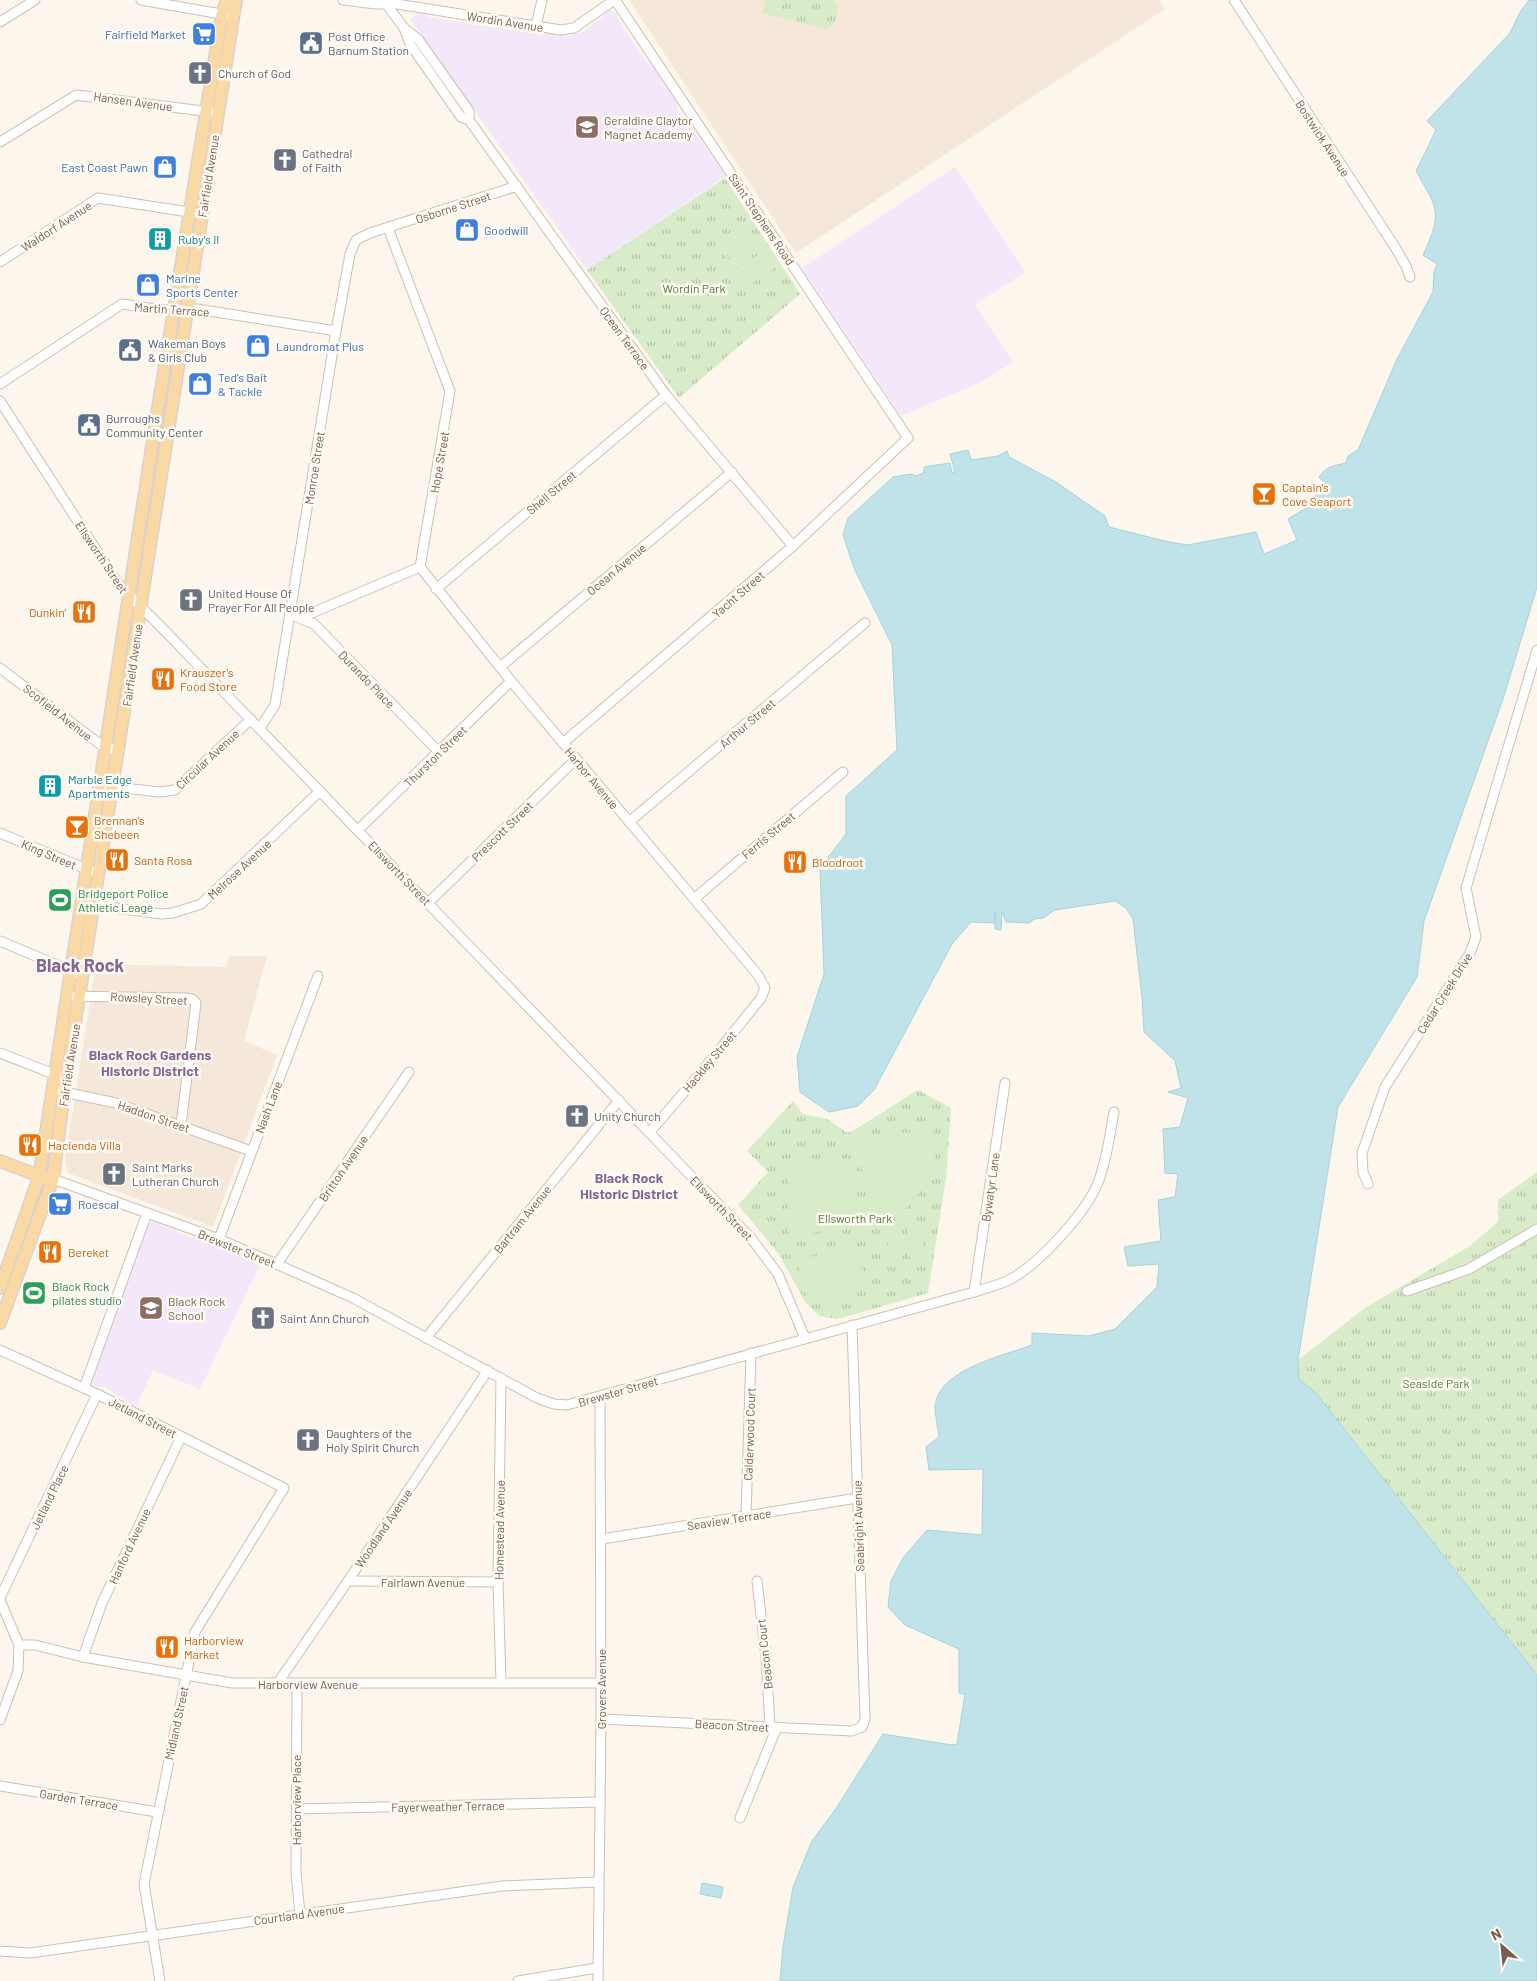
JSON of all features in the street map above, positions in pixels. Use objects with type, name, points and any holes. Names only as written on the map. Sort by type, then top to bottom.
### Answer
[{"type":"main road","name":"Fairfield Avenue","points":[[0,1323],[3,1304],[53,1179],[59,1091],[88,905],[87,869],[206,112],[222,14],[227,0]]},
{"type":"main road","name":"Fairfield Avenue","points":[[88,905],[99,874],[236,0]]},
{"type":"main road","points":[[141,518],[154,520]]},
{"type":"main road","points":[[135,558],[147,560]]},
{"type":"main road","name":"Fairfield Avenue","points":[[0,1288],[39,1177],[59,1091]]},
{"type":"main road","name":"Brewster Street","points":[[0,1161],[39,1177],[53,1179]]},
{"type":"street","points":[[0,22],[35,0]]},
{"type":"street","points":[[141,0],[234,16]]},
{"type":"street","name":"Wordin Avenue","points":[[343,0],[376,4],[384,2],[561,30],[574,28],[615,0]]},
{"type":"street","points":[[536,26],[542,0]]},
{"type":"street","name":"Saint Stephens Road","points":[[615,0],[908,438]]},
{"type":"street","name":"Bostwick Avenue","points":[[1234,0],[1395,247],[1410,277]]},
{"type":"street","name":"Ocean Terrace","points":[[384,2],[404,28],[418,39],[469,111],[469,120],[666,394],[794,546]]},
{"type":"street","name":"Hansen Avenue","points":[[0,142],[76,94],[206,112],[219,112]]},
{"type":"street","name":"Osborne Street","points":[[388,228],[517,186]]},
{"type":"street","name":"Waldorf Avenue","points":[[0,262],[98,198],[202,214]]},
{"type":"street","name":"Monroe Street","points":[[260,728],[275,705],[350,254],[356,240],[388,228]]},
{"type":"street","name":"Hope Street","points":[[388,228],[450,391],[420,567]]},
{"type":"street","name":"Martin Terrace","points":[[0,384],[122,304],[175,311],[197,309],[336,331]]},
{"type":"street","name":"Shell Street","points":[[436,589],[666,394]]},
{"type":"street","name":"Ellsworth Street","points":[[0,401],[115,580],[650,1132],[769,1258],[786,1290],[805,1338]]},
{"type":"street","name":"Yacht Street","points":[[563,743],[794,546],[908,438]]},
{"type":"street","name":"Ocean Avenue","points":[[500,667],[732,472]]},
{"type":"street","points":[[290,614],[307,614],[420,567]]},
{"type":"street","name":"Harbor Avenue","points":[[420,567],[576,760],[758,975],[765,988]]},
{"type":"street","name":"Durando Place","points":[[290,614],[314,624],[438,752]]},
{"type":"street","name":"Arthur Street","points":[[629,822],[864,623]]},
{"type":"street","name":"Cedar Creek Drive","points":[[1368,1184],[1363,1172],[1362,1153],[1385,1087],[1470,953],[1476,937],[1466,888],[1537,650]]},
{"type":"street","name":"Scofield Avenue","points":[[0,668],[105,748],[118,750]]},
{"type":"street","name":"Thurston Street","points":[[358,830],[511,681]]},
{"type":"street","name":"Circular Avenue","points":[[100,785],[159,792],[175,790],[250,719]]},
{"type":"street","name":"Prescott Street","points":[[428,903],[576,760]]},
{"type":"street","name":"Ferris Street","points":[[694,899],[843,772]]},
{"type":"street","name":"Melrose Avenue","points":[[88,905],[162,914],[173,913],[201,904],[320,791]]},
{"type":"street","name":"King Street","points":[[0,833],[99,874]]},
{"type":"street","points":[[0,941],[78,973]]},
{"type":"street","name":"Nash Lane","points":[[219,1239],[318,976]]},
{"type":"street","name":"Hackley Street","points":[[650,1132],[761,998],[765,988]]},
{"type":"street","name":"Rowsley Street","points":[[73,996],[186,998],[192,999],[196,1003],[181,1125]]},
{"type":"street","points":[[0,1052],[61,1077]]},
{"type":"street","name":"Britton Avenue","points":[[277,1264],[409,1072]]},
{"type":"street","name":"Bywatyr Lane","points":[[974,1292],[1004,1083]]},
{"type":"street","name":"Haddon Street","points":[[59,1091],[116,1103],[251,1151]]},
{"type":"street","name":"Bartram Avenue","points":[[426,1338],[619,1100]]},
{"type":"street","name":"Brewster Street","points":[[53,1179],[219,1239],[277,1264],[353,1298],[501,1378],[554,1404],[567,1405],[974,1292],[1009,1280],[1026,1269],[1053,1245],[1085,1205],[1099,1180],[1114,1112]]},
{"type":"street","points":[[84,1388],[147,1213]]},
{"type":"street","points":[[1407,1291],[1469,1269],[1537,1229]]},
{"type":"street","name":"Seabright Avenue","points":[[852,1325],[865,1719],[862,1727]]},
{"type":"street","name":"Jetland Street","points":[[0,1350],[97,1394],[284,1488]]},
{"type":"street","name":"Calderwood Court","points":[[746,1516],[751,1353]]},
{"type":"street","name":"Woodland Avenue","points":[[276,1684],[348,1581],[488,1370]]},
{"type":"street","name":"Homestead Avenue","points":[[500,1682],[498,1582],[501,1378]]},
{"type":"street","name":"Jetland Place","points":[[0,1599],[97,1394]]},
{"type":"street","name":"Grovers Avenue","points":[[598,1981],[602,1540],[600,1396]]},
{"type":"street","name":"Hanford Avenue","points":[[83,1657],[102,1602],[181,1437]]},
{"type":"street","name":"Midland Street","points":[[160,1981],[154,1935],[144,1884],[157,1812],[195,1632],[284,1488]]},
{"type":"street","name":"Seaview Terrace","points":[[602,1540],[857,1498]]},
{"type":"street","name":"Fairlawn Avenue","points":[[348,1581],[498,1582]]},
{"type":"street","name":"Beacon Court","points":[[757,1581],[774,1727]]},
{"type":"street","points":[[0,1599],[19,1645],[18,1671],[0,1720]]},
{"type":"street","name":"Harborview Avenue","points":[[19,1645],[35,1645],[83,1657],[232,1684],[600,1683]]},
{"type":"street","name":"Harborview Place","points":[[297,1685],[296,1873],[300,1914]]},
{"type":"street","name":"Beacon Street","points":[[601,1719],[852,1731],[862,1727]]},
{"type":"street","points":[[740,1818],[774,1727]]},
{"type":"street","name":"Garden Terrace","points":[[0,1786],[157,1812]]},
{"type":"street","name":"Fayerweather Terrace","points":[[296,1809],[600,1802]]},
{"type":"street","name":"Courtland Avenue","points":[[0,1951],[30,1953],[502,1886],[598,1882]]},
{"type":"street","points":[[518,1981],[597,1968]]},
{"type":"shaded area","points":[[629,0],[1159,0],[1165,9],[796,253]]},
{"type":"shaded area","name":"Geraldine Claytor Magnet Academy","points":[[608,9],[617,13],[617,18],[647,63],[652,65],[677,102],[677,108],[726,176],[587,270],[411,20],[415,14],[423,13],[428,17],[542,35],[547,33],[569,36],[583,32],[603,17]]},
{"type":"shaded area","points":[[955,167],[1025,272],[975,305],[1013,362],[981,382],[901,416],[802,268]]},
{"type":"shaded area","points":[[230,956],[267,956],[244,1041],[277,1055],[213,1227],[68,1173],[65,1160],[96,964],[225,967]]},
{"type":"shaded area","points":[[151,1221],[260,1265],[200,1389],[153,1370],[135,1409],[127,1401],[104,1387],[91,1386],[147,1223]]},
{"type":"green space","points":[[766,0],[834,0],[838,8],[834,24],[826,29],[762,13]]},
{"type":"green space","name":"Wordin Park","points":[[725,178],[800,294],[679,398],[587,270]]},
{"type":"green space","points":[[745,223],[756,240],[727,259],[716,242]]},
{"type":"green space","points":[[764,251],[775,268],[746,288],[735,270]]},
{"type":"green space","name":"Ellsworth Park","points":[[918,1090],[951,1108],[946,1178],[928,1293],[838,1319],[819,1316],[806,1303],[778,1253],[738,1205],[768,1172],[747,1151],[793,1101],[803,1114],[827,1119],[848,1133]]},
{"type":"green space","points":[[933,1129],[936,1163],[931,1177],[910,1205],[896,1214],[874,1215],[855,1146],[861,1139]]},
{"type":"green space","points":[[794,1156],[846,1163],[850,1168],[855,1186],[851,1211],[838,1223],[815,1233],[789,1235],[789,1159]]},
{"type":"green space","name":"Seaside Park","points":[[1537,1172],[1537,1675],[1316,1393],[1299,1379],[1298,1360],[1365,1308],[1470,1246],[1498,1222],[1498,1200]]},
{"type":"green space","points":[[902,1225],[903,1257],[888,1257],[888,1226]]},
{"type":"green space","points":[[907,1225],[922,1225],[922,1257],[907,1257]]},
{"type":"green space","points":[[829,1251],[849,1253],[864,1271],[865,1282],[822,1305],[815,1304],[800,1284],[798,1262]]},
{"type":"water","points":[[1529,0],[1537,0],[1537,587],[1504,696],[1424,921],[1417,977],[1338,1107],[1298,1360],[1299,1379],[1316,1393],[1537,1675],[1537,1981],[780,1981],[783,1947],[793,1887],[812,1841],[835,1810],[883,1734],[952,1745],[957,1744],[965,1694],[959,1693],[959,1649],[905,1625],[888,1607],[891,1581],[903,1558],[927,1530],[982,1535],[983,1469],[929,1470],[926,1447],[939,1437],[935,1406],[939,1393],[948,1382],[960,1373],[990,1359],[1032,1345],[1032,1333],[1089,1336],[1115,1329],[1157,1287],[1159,1264],[1128,1266],[1124,1247],[1161,1241],[1158,1200],[1175,1197],[1178,1174],[1165,1173],[1163,1129],[1180,1127],[1188,1098],[1168,1092],[1181,1088],[1175,1061],[1144,1032],[1133,919],[1126,908],[1115,901],[1055,910],[1043,918],[1034,919],[1030,923],[1006,922],[1002,911],[1001,930],[995,929],[995,911],[994,923],[971,922],[952,944],[874,1090],[858,1106],[829,1112],[800,1092],[797,1057],[824,974],[820,868],[846,834],[846,796],[897,750],[892,645],[854,568],[843,535],[848,518],[893,477],[910,474],[917,476],[924,472],[924,467],[950,463],[952,473],[955,472],[950,454],[968,450],[971,460],[998,456],[1007,451],[1009,457],[1056,482],[1105,516],[1109,527],[1188,545],[1256,532],[1264,554],[1297,540],[1288,519],[1313,504],[1317,491],[1324,482],[1319,477],[1324,471],[1346,463],[1348,456],[1358,450],[1397,359],[1433,292],[1434,272],[1437,264],[1423,255],[1433,229],[1435,212],[1433,203],[1416,171],[1436,130],[1427,121],[1510,33],[1520,12]]},
{"type":"water","points":[[702,1883],[723,1887],[721,1898],[700,1894]]},
{"type":"place","name":"Fairfield Market","points":[[204,34]]},
{"type":"place","name":"Post Office Barnum Station","points":[[311,43]]},
{"type":"place","name":"Church of God","points":[[200,73]]},
{"type":"place","name":"Geraldine Claytor Magnet Academy","points":[[587,127]]},
{"type":"place","name":"Cathedral of Faith","points":[[285,160]]},
{"type":"place","name":"East Coast Pawn","points":[[165,167]]},
{"type":"place","name":"Goodwill","points":[[467,230]]},
{"type":"place","name":"Ruby's II","points":[[160,239]]},
{"type":"place","name":"Marine Sports Center","points":[[148,285]]},
{"type":"place","name":"Laundromat Plus","points":[[258,346]]},
{"type":"place","name":"Wakeman Boys & Girls Club","points":[[130,350]]},
{"type":"place","name":"Ted's Bait & Tackle","points":[[200,384]]},
{"type":"place","name":"Burroughs Community Center","points":[[89,425]]},
{"type":"place","name":"Captain's Cove Seaport","points":[[1264,494]]},
{"type":"place","name":"United House Of Prayer For All People","points":[[191,600]]},
{"type":"place","name":"Dunkin'","points":[[84,612]]},
{"type":"place","name":"Krauszer's Food Store","points":[[163,679]]},
{"type":"place","name":"Marble Edge Apartments","points":[[50,786]]},
{"type":"place","name":"Brennan's Shebeen","points":[[77,827]]},
{"type":"place","name":"Santa Rosa","points":[[117,860]]},
{"type":"place","name":"Bloodroot","points":[[795,862]]},
{"type":"place","name":"Bridgeport Police Athletic Leage","points":[[60,900]]},
{"type":"place","name":"Unity Church","points":[[577,1116]]},
{"type":"place","name":"Hacienda Villa","points":[[30,1145]]},
{"type":"place","name":"Saint Marks Lutheran Church","points":[[114,1174]]},
{"type":"place","name":"Roescal","points":[[60,1204]]},
{"type":"place","name":"Bereket","points":[[50,1252]]},
{"type":"place","name":"Black Rock pilates studio","points":[[34,1293]]},
{"type":"place","name":"Black Rock School","points":[[151,1308]]},
{"type":"place","name":"Saint Ann Church","points":[[263,1318]]},
{"type":"place","name":"Daughters of the Holy Spirit Church","points":[[308,1440]]},
{"type":"place","name":"Harborview Market","points":[[167,1647]]},
{"type":"district","name":"Black Rock","points":[[80,965]]},
{"type":"district","name":"Black Rock Gardens Historic District","points":[[150,1062]]},
{"type":"district","name":"Black Rock Historic District","points":[[629,1186]]}]
